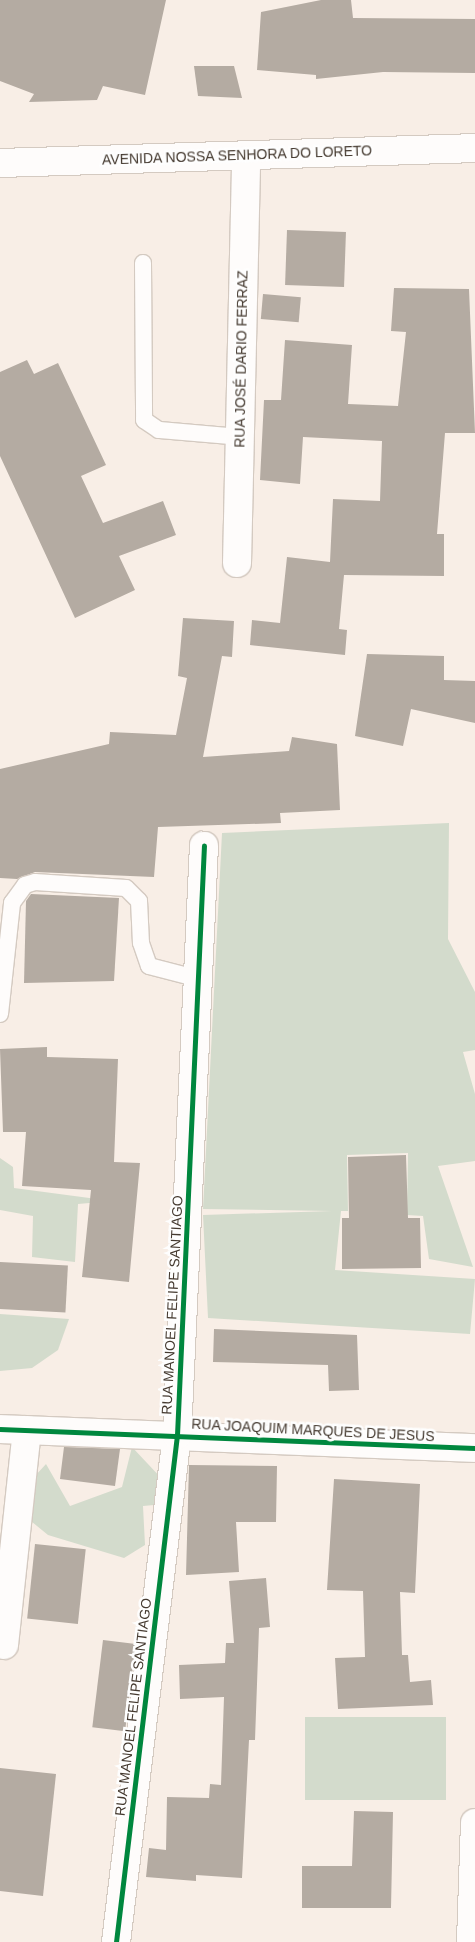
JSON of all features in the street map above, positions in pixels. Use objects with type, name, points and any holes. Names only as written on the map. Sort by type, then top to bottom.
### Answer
[{"type":"street","name":"AVENIDA NOSSA SENHORA DO LORETO","points":[[0,163],[475,148]]},
{"type":"street","name":"RUA JOSÉ DARIO FERRAZ","points":[[237,563],[246,155]]},
{"type":"street","name":"RUA MANOEL FELIPE SANTIAGO","points":[[116,1942],[178,1435],[204,846]]},
{"type":"street","name":"RUA JOAQUIM MARQUES DE JESUS","points":[[0,1429],[475,1448]]},
{"type":"street","points":[[4,1645],[27,1430]]},
{"type":"street","points":[[471,1942],[475,1823]]},
{"type":"lane","points":[[143,263],[144,420],[159,430],[240,437]]},
{"type":"lane","points":[[0,1014],[12,903],[25,884],[35,882],[126,888],[139,901],[141,943],[149,966],[199,979]]},
{"type":"green space","points":[[449,823],[448,939],[475,992],[475,1050],[463,1052],[475,1094],[475,1161],[438,1166],[473,1267],[429,1259],[423,1216],[407,1215],[408,1153],[347,1155],[348,1211],[341,1211],[335,1270],[475,1279],[470,1334],[208,1318],[203,1215],[332,1211],[203,1209],[222,833]]},
{"type":"green space","points":[[0,1158],[13,1167],[14,1188],[112,1201],[78,1204],[75,1262],[32,1257],[33,1216],[0,1210]]},
{"type":"green space","points":[[0,1314],[69,1319],[58,1350],[32,1368],[0,1371]]},
{"type":"green space","points":[[132,1447],[163,1480],[154,1505],[143,1506],[145,1545],[124,1558],[48,1535],[26,1517],[35,1476],[46,1464],[70,1506],[122,1487]]},
{"type":"green space","points":[[305,1717],[446,1717],[446,1800],[305,1800]]},
{"type":"building","points":[[0,0],[166,0],[145,95],[103,86],[97,100],[29,102],[34,94],[0,81]]},
{"type":"building","points":[[321,0],[351,0],[353,18],[475,19],[475,73],[383,72],[316,79],[316,75],[257,70],[261,12]]},
{"type":"building","points":[[194,66],[234,66],[242,98],[198,96]]},
{"type":"building","points":[[287,230],[346,232],[344,287],[285,285]]},
{"type":"building","points":[[394,288],[469,289],[475,433],[445,433],[437,534],[444,534],[444,576],[344,575],[339,629],[347,630],[345,655],[250,645],[252,620],[280,623],[287,557],[330,562],[333,499],[380,501],[382,441],[303,437],[300,484],[260,480],[264,400],[281,400],[285,340],[352,345],[348,404],[398,406],[406,332],[391,331]]},
{"type":"building","points":[[263,294],[301,297],[299,322],[261,319]]},
{"type":"building","points":[[27,360],[34,374],[58,363],[106,465],[81,476],[103,523],[163,501],[176,535],[119,556],[135,590],[75,618],[0,456],[0,372]]},
{"type":"building","points":[[183,618],[234,621],[232,657],[222,656],[203,757],[289,751],[292,737],[337,744],[340,810],[280,813],[281,823],[158,827],[154,877],[35,872],[17,879],[0,878],[0,769],[109,744],[110,732],[176,735],[187,678],[178,676]]},
{"type":"building","points":[[367,654],[444,656],[444,680],[475,681],[475,723],[411,709],[403,746],[355,736]]},
{"type":"building","points":[[31,894],[119,898],[114,981],[24,983],[26,901]]},
{"type":"building","points":[[47,1047],[47,1057],[118,1059],[114,1162],[140,1163],[129,1282],[82,1277],[91,1190],[22,1186],[26,1132],[3,1132],[0,1049]]},
{"type":"building","points":[[406,1155],[408,1218],[420,1218],[421,1268],[342,1269],[342,1218],[349,1218],[348,1157]]},
{"type":"building","points":[[0,1262],[68,1266],[65,1312],[0,1309]]},
{"type":"building","points":[[214,1329],[357,1335],[359,1390],[329,1391],[328,1365],[213,1362]]},
{"type":"building","points":[[64,1447],[120,1449],[115,1486],[60,1479]]},
{"type":"building","points":[[189,1465],[277,1466],[276,1522],[236,1522],[239,1572],[186,1575]]},
{"type":"building","points":[[334,1479],[420,1484],[415,1593],[400,1592],[402,1655],[408,1655],[410,1682],[431,1680],[433,1705],[338,1709],[335,1658],[365,1657],[363,1591],[327,1590]]},
{"type":"building","points":[[35,1544],[86,1549],[78,1624],[27,1619]]},
{"type":"building","points":[[266,1578],[270,1627],[259,1628],[255,1740],[249,1740],[242,1878],[196,1875],[196,1881],[146,1877],[149,1848],[166,1850],[167,1797],[209,1798],[210,1784],[221,1785],[224,1697],[180,1699],[179,1665],[225,1663],[226,1643],[234,1643],[229,1581]]},
{"type":"building","points":[[103,1640],[136,1644],[125,1731],[92,1727]]},
{"type":"building","points":[[0,1768],[56,1774],[43,1896],[0,1891]]},
{"type":"building","points":[[354,1811],[393,1812],[391,1908],[302,1908],[302,1866],[352,1866]]},
{"type":"cycle path","points":[[116,1942],[177,1435],[204,846]]},
{"type":"cycle path","points":[[0,1429],[475,1448]]}]
